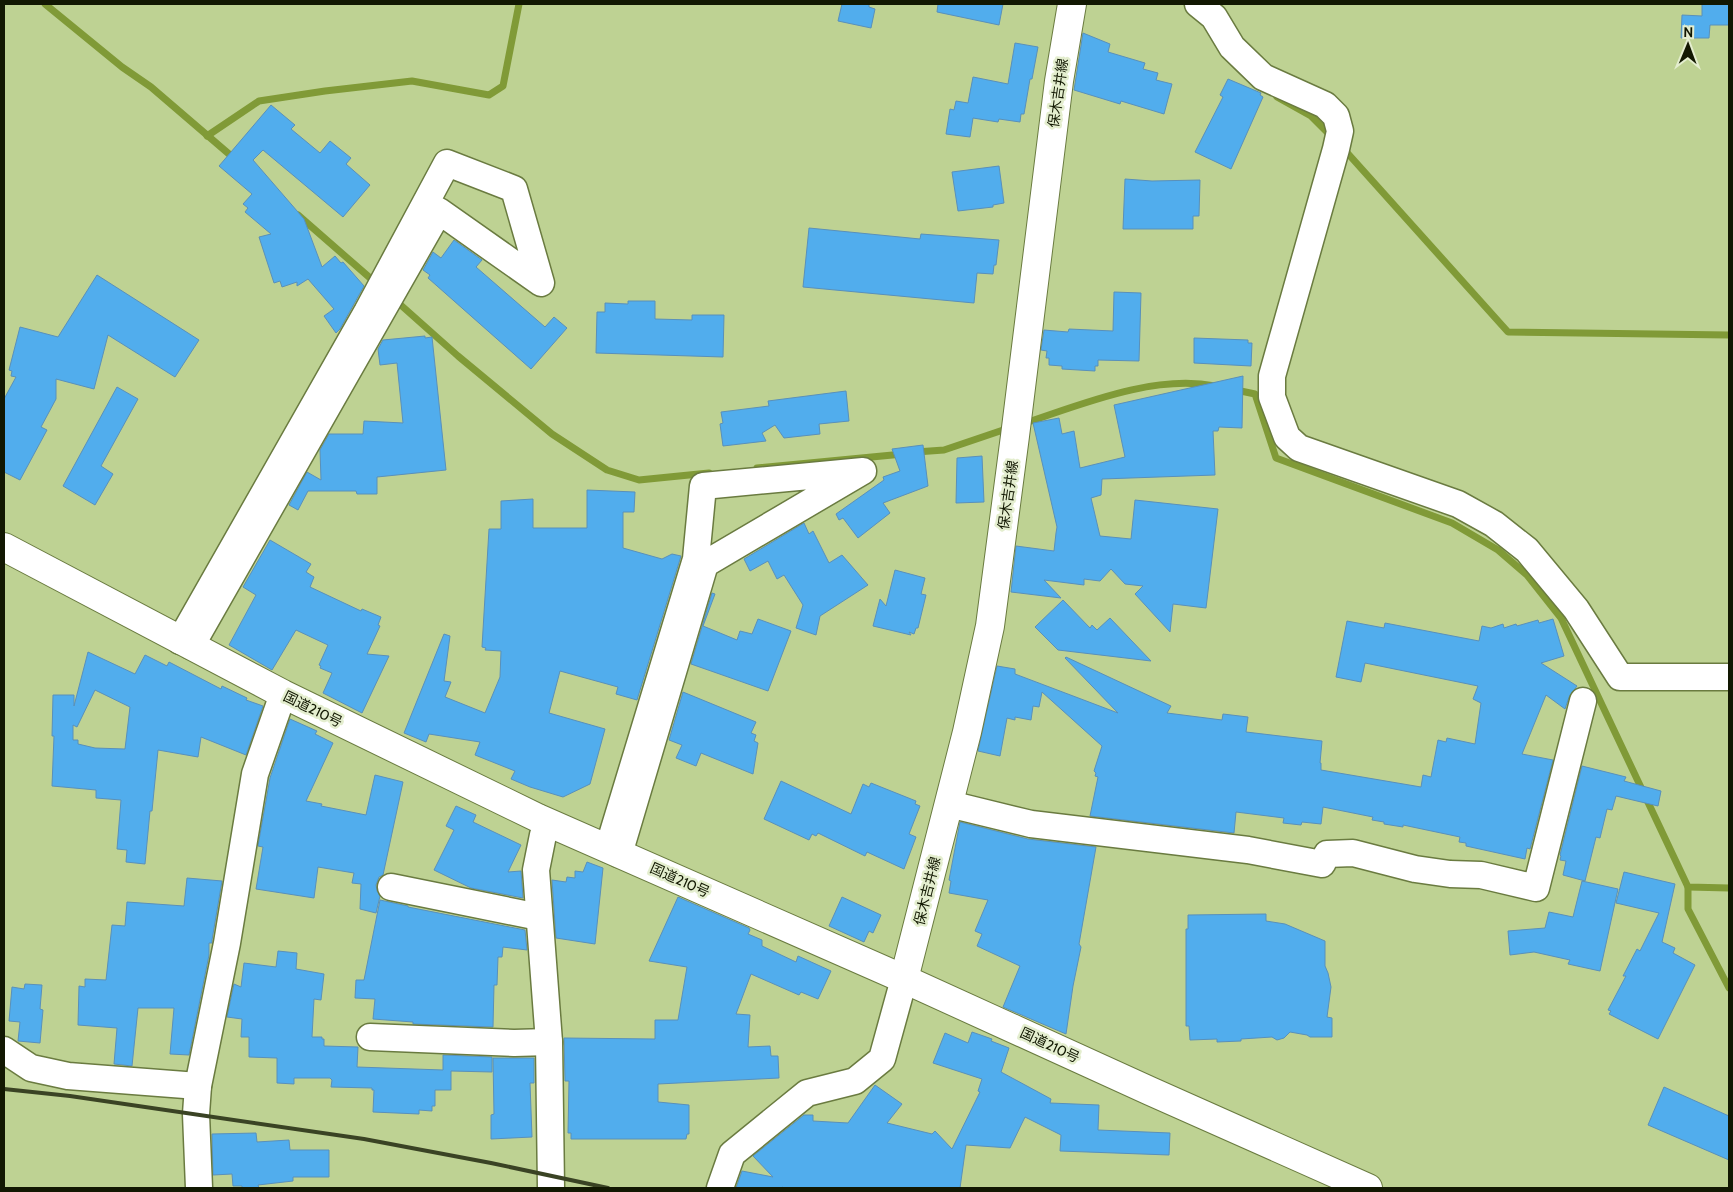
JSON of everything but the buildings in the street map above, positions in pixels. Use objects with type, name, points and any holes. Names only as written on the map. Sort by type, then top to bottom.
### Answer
[{"type":"main road","name":"保木吉井線","points":[[904,979],[967,732],[990,626],[1016,436],[1059,81],[1072,4]]},
{"type":"main road","name":"国道210号","points":[[4,548],[283,694],[548,823],[904,979],[1368,1188]]},
{"type":"street","points":[[1198,4],[1214,17],[1232,47],[1263,77],[1325,105],[1336,116],[1338,140],[1272,376],[1272,396],[1287,438],[1299,448],[1458,504],[1494,524],[1527,550],[1576,608],[1620,677],[1729,677]]},
{"type":"street","points":[[447,163],[514,189],[541,283],[439,211],[186,643],[447,163]]},
{"type":"street","points":[[863,472],[705,564],[614,852],[696,558],[703,486],[863,472]]},
{"type":"street","points":[[199,1188],[196,1114],[198,1086],[227,943],[255,774],[283,694]]},
{"type":"street","points":[[949,804],[1031,824],[1248,850],[1322,864],[1327,854],[1353,853],[1415,869],[1450,874],[1481,875],[1536,888],[1583,701]]},
{"type":"street","points":[[548,823],[543,834],[536,870],[549,1042],[551,1188]]},
{"type":"street","points":[[391,887],[539,916]]},
{"type":"street","points":[[720,1188],[732,1154],[807,1093],[855,1081],[882,1059],[904,979]]},
{"type":"street","points":[[370,1037],[514,1043],[549,1042]]},
{"type":"street","points":[[4,1050],[31,1068],[68,1076],[198,1086]]},
{"type":"waterway","points":[[45,4],[122,67],[151,87],[236,160]]},
{"type":"waterway","points":[[207,136],[259,101],[325,91],[412,81],[489,95],[503,86],[519,4]]},
{"type":"waterway","points":[[1277,97],[1311,116],[1333,138]]},
{"type":"waterway","points":[[1342,147],[1508,332],[1729,335]]},
{"type":"waterway","points":[[298,215],[377,284]]},
{"type":"waterway","points":[[394,299],[458,356],[552,434],[607,470],[639,480],[709,473]]},
{"type":"waterway","points":[[1022,424],[1092,400],[1142,388],[1191,383],[1215,386]]},
{"type":"waterway","points":[[1236,390],[1255,394],[1276,458],[1452,523],[1498,550],[1527,575],[1561,618],[1688,887],[1729,888]]},
{"type":"waterway","points":[[916,452],[944,450],[1009,428]]},
{"type":"waterway","points":[[757,468],[903,454]]},
{"type":"waterway","points":[[1688,887],[1688,909],[1729,988]]},
{"type":"railway","points":[[4,1089],[70,1096],[364,1139],[608,1188]]}]
